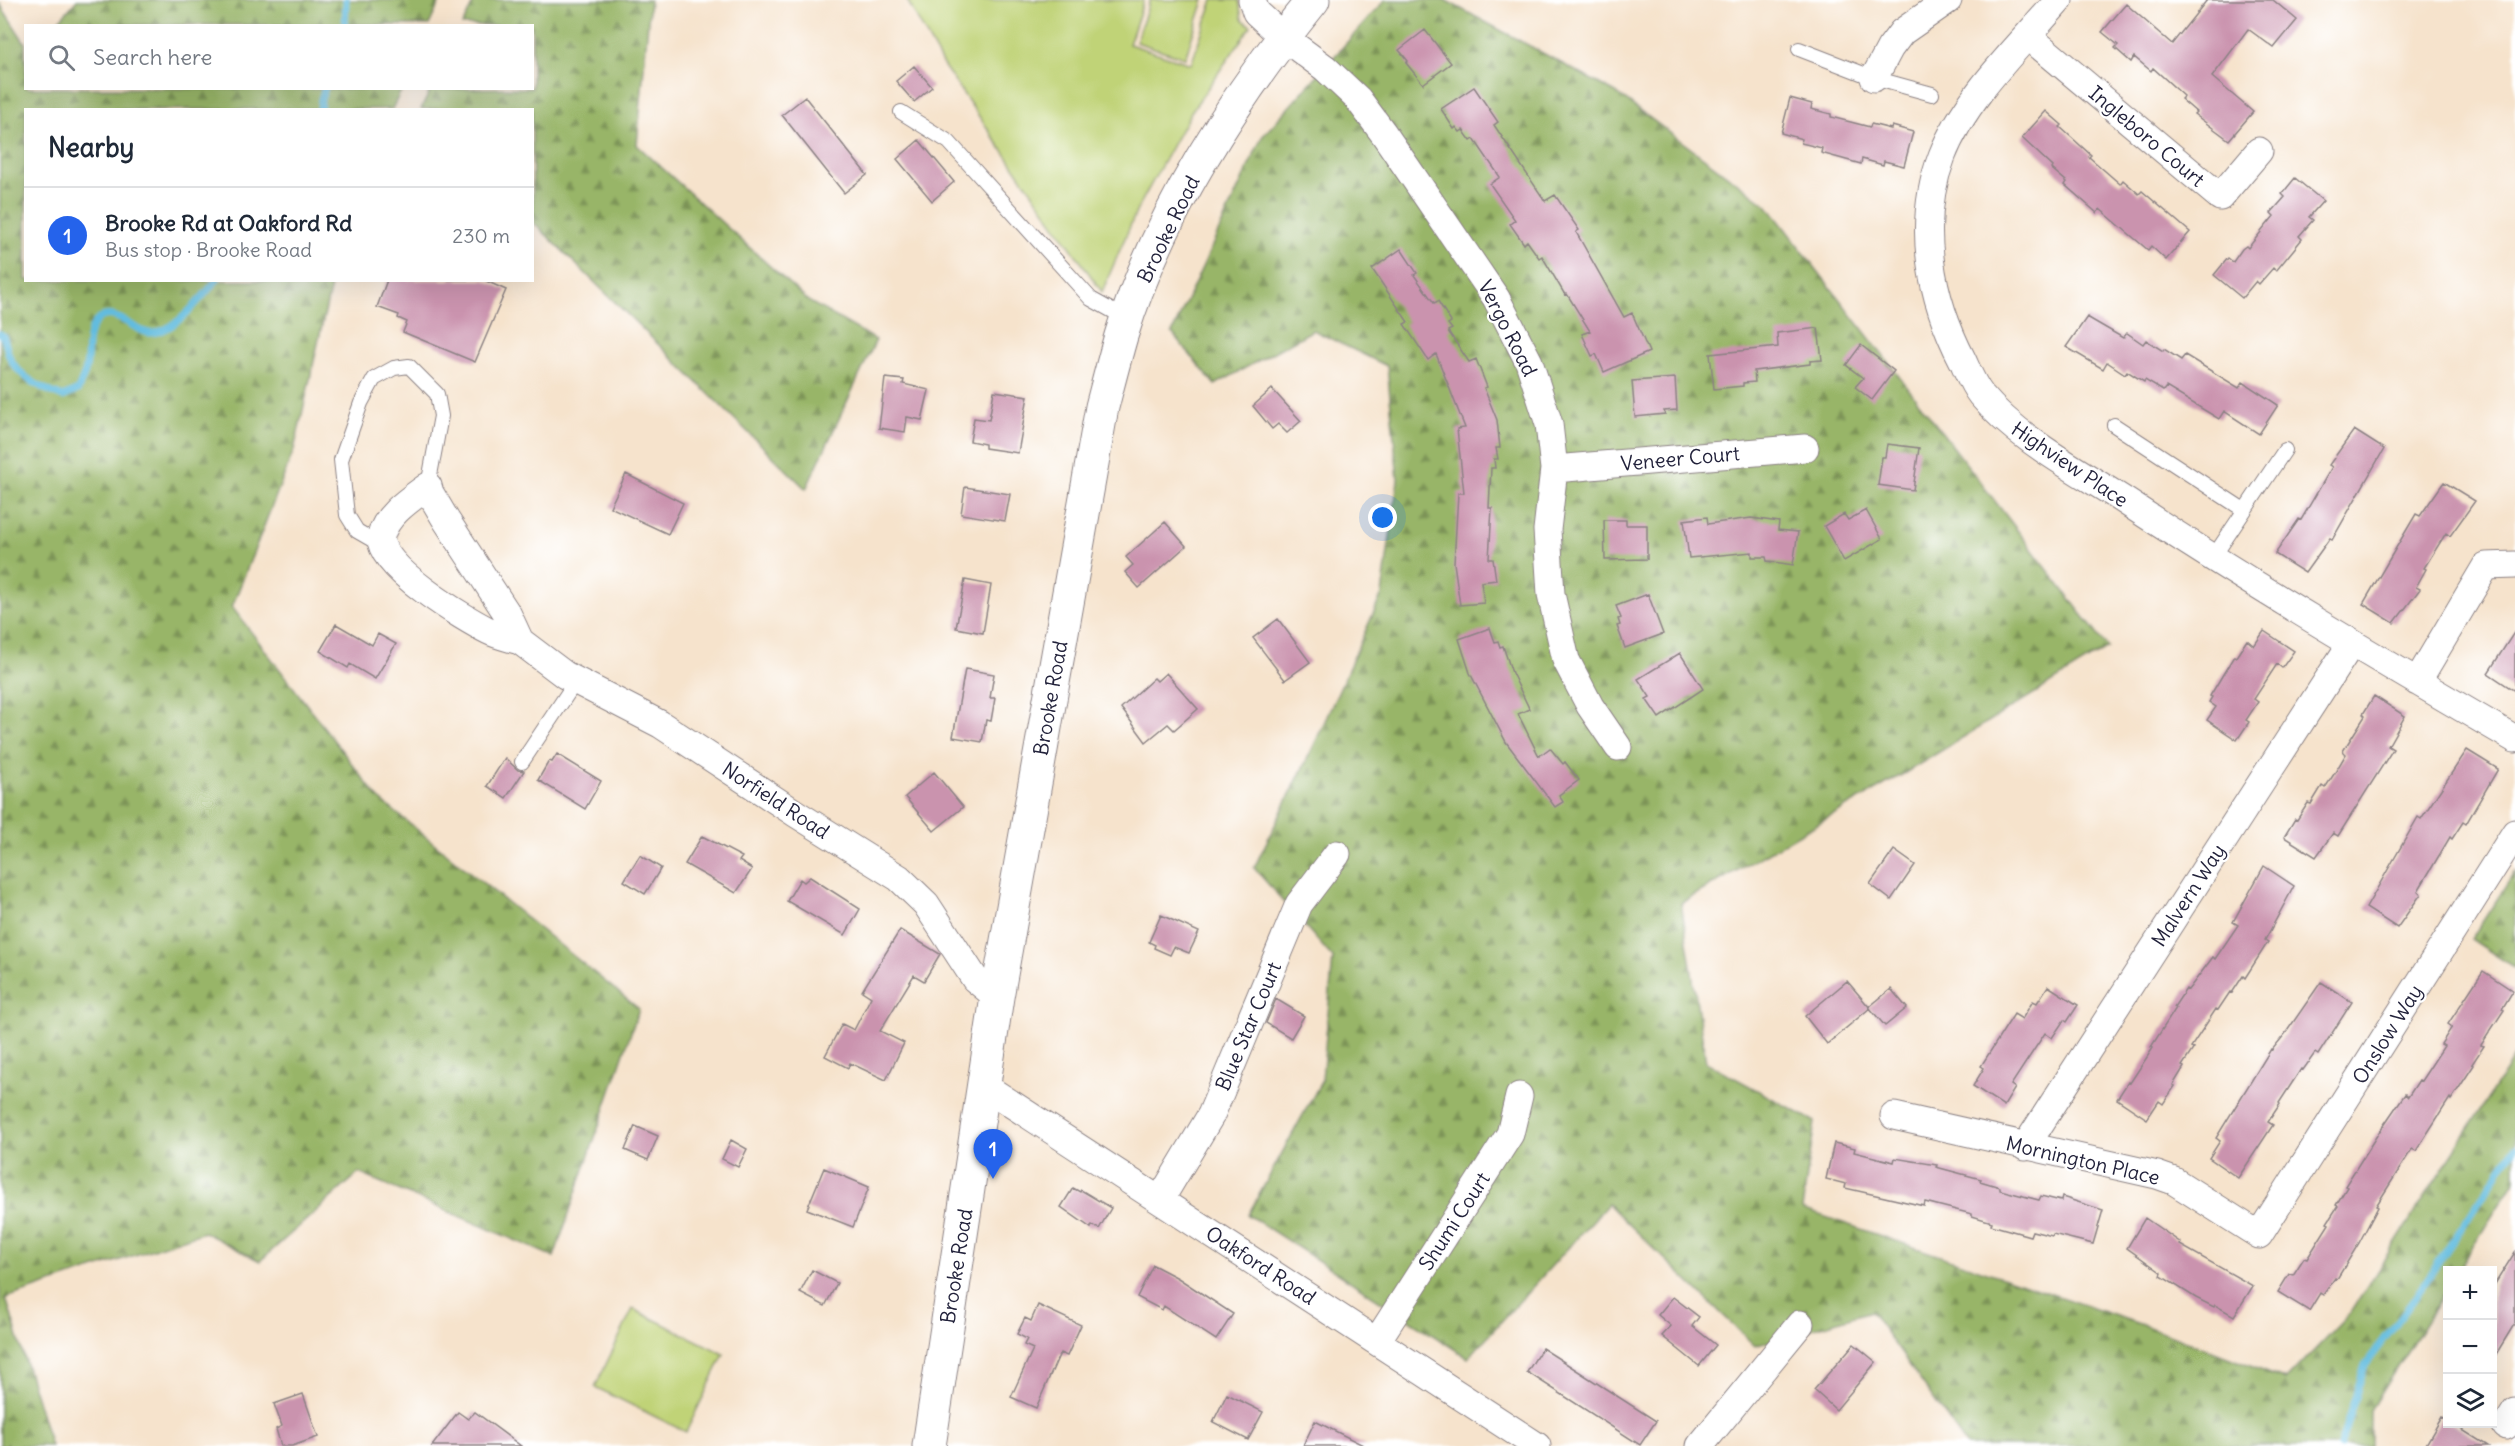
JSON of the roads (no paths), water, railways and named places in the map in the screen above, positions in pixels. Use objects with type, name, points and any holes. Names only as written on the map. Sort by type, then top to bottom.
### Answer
[{"type":"street","name":"Vergo Road","points":[[1252,0],[1256,12],[1283,37],[1325,68],[1358,99],[1442,216],[1496,298],[1529,362],[1549,424],[1554,469],[1547,530],[1551,594],[1566,660],[1590,706],[1618,747]]},
{"type":"street","name":"Brooke Road","points":[[929,1446],[997,997],[1102,407],[1127,319],[1161,235],[1200,163],[1239,99],[1283,37],[1313,0]]},
{"type":"street","points":[[1874,78],[1890,48],[1902,32],[1948,0]]},
{"type":"street","name":"Highview Place","points":[[2058,0],[1962,115],[1941,158],[1931,203],[1929,240],[1931,271],[1940,311],[1949,335],[1979,393],[2013,427],[2212,559],[2351,644],[2515,739]]},
{"type":"street","name":"Ingleboro Court","points":[[2028,36],[2220,197],[2259,151]]},
{"type":"street","name":"Veneer Court","points":[[1554,469],[1805,448]]},
{"type":"street","points":[[383,546],[381,537],[387,522],[428,486]]},
{"type":"street","name":"Norfield Road","points":[[428,486],[446,520],[508,615],[520,641]]},
{"type":"street","name":"Norfield Road","points":[[383,546],[397,568],[415,584],[490,632],[520,641],[565,675],[660,724],[899,878],[926,904],[975,979],[997,997]]},
{"type":"street","points":[[2417,682],[2486,566],[2515,565]]},
{"type":"street","name":"Malvern Way","points":[[2025,1147],[2351,644]]},
{"type":"street","name":"Onslow Way","points":[[2259,1235],[2515,833]]},
{"type":"street","name":"Blue Star Court","points":[[1160,1200],[1211,1115],[1299,904],[1337,854]]},
{"type":"street","name":"Oakford Road","points":[[984,1086],[1537,1446]]},
{"type":"street","name":"Shumi Court","points":[[1377,1341],[1510,1134],[1519,1096]]},
{"type":"street","name":"Mornington Place","points":[[1894,1116],[2157,1175],[2174,1181],[2259,1235]]},
{"type":"street","points":[[1700,1446],[1800,1324]]},
{"type":"lane","points":[[1799,49],[1874,78],[1932,94]]},
{"type":"lane","points":[[901,112],[949,142],[1091,299],[1127,319]]},
{"type":"lane","points":[[383,546],[357,531],[347,515],[341,460],[361,403],[374,379],[394,368],[409,366],[437,394],[441,416],[428,486]]},
{"type":"lane","points":[[2114,425],[2244,510]]},
{"type":"lane","points":[[2212,559],[2285,450]]},
{"type":"lane","points":[[522,762],[576,681]]},
{"type":"waterway","points":[[345,24],[346,0]]},
{"type":"waterway","points":[[320,108],[324,90]]},
{"type":"waterway","points":[[0,334],[3,336],[14,365],[41,387],[63,397],[78,390],[87,363],[90,334],[101,317],[115,317],[143,331],[158,332],[168,328],[186,314],[215,282]]},
{"type":"waterway","points":[[2340,1446],[2365,1365],[2412,1302],[2515,1148]]},
{"type":"place","name":"Brooke Rd at Oakford Rd","points":[[993,1179]]}]
